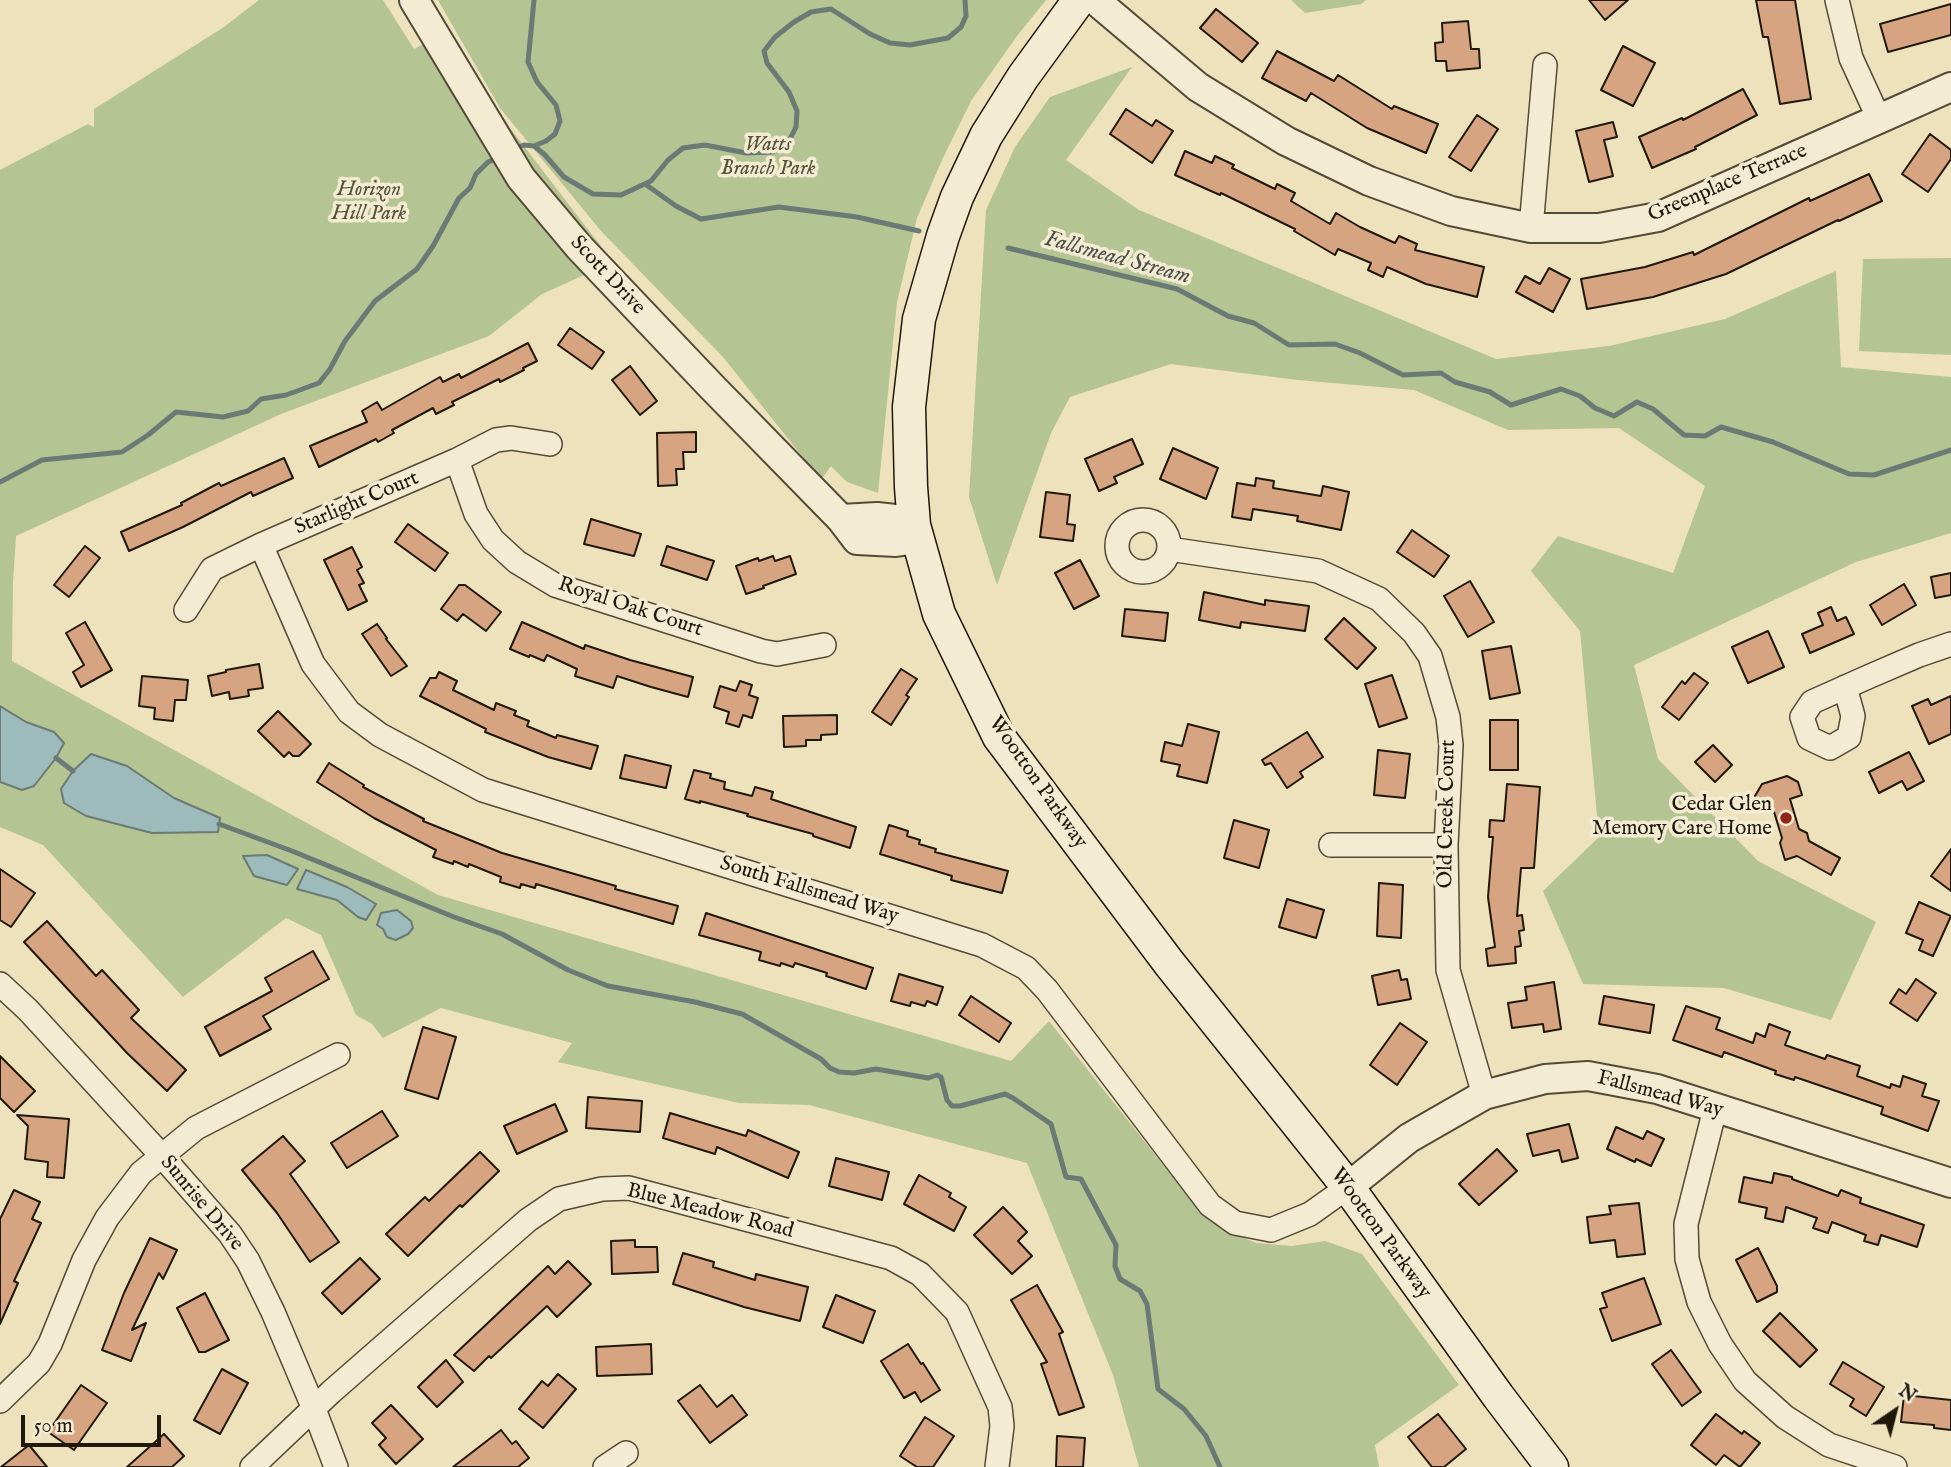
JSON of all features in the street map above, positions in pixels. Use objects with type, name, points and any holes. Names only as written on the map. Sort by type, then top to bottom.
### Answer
[{"type":"main road","name":"Wootton Parkway","points":[[1079,0],[1023,77],[986,136],[957,197],[919,319],[909,407],[910,467],[916,532],[939,614],[999,737],[1170,963],[1348,1187],[1552,1467]]},
{"type":"street","name":"Scott Drive","points":[[414,0],[521,178],[579,247],[841,519],[857,540],[897,542],[916,532]]},
{"type":"street","name":"Greenplace Terrace","points":[[1095,0],[1198,87],[1286,141],[1369,181],[1451,211],[1531,228],[1599,228],[1658,217],[1951,87]]},
{"type":"street","points":[[1837,0],[1851,58],[1879,119]]},
{"type":"street","points":[[1531,228],[1545,65]]},
{"type":"street","name":"Starlight Court","points":[[186,611],[212,569],[261,545],[457,460],[496,440],[512,438],[550,444]]},
{"type":"street","name":"Royal Oak Court","points":[[457,460],[476,514],[494,540],[517,562],[555,585],[761,651],[777,653],[824,645]]},
{"type":"street","name":"South Fallsmead Way","points":[[261,545],[313,664],[349,712],[380,735],[483,790],[982,945],[1026,968],[1047,990],[1210,1205],[1235,1223],[1270,1230],[1310,1214],[1348,1187]]},
{"type":"street","name":"Old Creek Court","points":[[1169,549],[1318,571],[1379,599],[1415,632],[1430,656],[1448,716],[1451,745],[1446,845],[1448,970],[1484,1096]]},
{"type":"street","points":[[1845,687],[1951,644]]},
{"type":"street","points":[[1331,845],[1446,845]]},
{"type":"street","name":"Sunrise Drive","points":[[0,984],[28,1010],[230,1234],[248,1261],[273,1312],[336,1467]]},
{"type":"street","points":[[0,1401],[39,1363],[50,1344],[84,1260],[107,1218],[141,1173],[196,1128],[338,1055]]},
{"type":"street","name":"Fallsmead Way","points":[[1348,1187],[1409,1138],[1484,1096],[1545,1079],[1588,1076],[1657,1089],[1951,1183]]},
{"type":"street","points":[[1715,1109],[1686,1224],[1687,1259],[1699,1302],[1720,1344],[1745,1381],[1785,1417],[1829,1445],[1895,1467]]},
{"type":"street","name":"Blue Meadow Road","points":[[252,1467],[528,1220],[559,1199],[602,1189],[629,1188],[891,1258],[920,1274],[957,1312],[1000,1407],[1003,1426],[997,1467]]},
{"type":"street","points":[[605,1467],[626,1453]]},
{"type":"green space","name":"Horizon Hill Park","points":[[259,0],[383,0],[414,49],[448,31],[510,128],[613,262],[542,294],[489,336],[281,414],[16,536],[12,661],[438,895],[1011,1061],[1049,1021],[1202,1214],[1227,1231],[1256,1243],[1292,1246],[1325,1241],[1362,1254],[1459,1385],[1375,1445],[1379,1467],[1139,1467],[1113,1375],[1027,1163],[809,1105],[739,1103],[558,1062],[572,1043],[441,1008],[383,1038],[372,1024],[356,1015],[321,935],[286,918],[183,997],[43,845],[0,827],[0,170],[88,124],[94,127],[94,109],[224,27]]},
{"type":"green space","name":"Watts Branch Park","points":[[438,0],[1046,0],[971,101],[917,218],[897,302],[878,493],[847,482],[831,466],[821,480],[723,357],[601,231],[500,108]]},
{"type":"green space","points":[[1291,0],[1366,0],[1361,4],[1305,13]]},
{"type":"green space","points":[[1132,67],[1066,160],[1139,210],[1496,359],[1609,346],[1725,319],[1836,271],[1841,367],[1951,377],[1951,533],[1856,562],[1634,665],[1658,759],[1758,861],[1876,922],[1831,1020],[1724,988],[1583,984],[1543,891],[1599,837],[1580,631],[1531,571],[1558,536],[1673,573],[1705,486],[1619,428],[1508,430],[1414,390],[1298,380],[1171,364],[1070,397],[1051,433],[997,585],[969,497],[986,210],[1015,147],[1050,97]]},
{"type":"green space","points":[[1951,258],[1951,355],[1859,351],[1863,259]]},
{"type":"water","points":[[0,706],[26,722],[54,732],[64,743],[34,786],[22,790],[0,782]]},
{"type":"water","points":[[91,754],[127,766],[174,798],[220,818],[218,832],[152,833],[86,816],[64,803],[61,789],[73,771]]},
{"type":"water","points":[[267,855],[298,869],[287,885],[254,876],[243,856]]},
{"type":"water","points":[[306,870],[347,887],[376,904],[366,920],[337,900],[297,889]]},
{"type":"water","points":[[397,910],[411,921],[413,928],[396,940],[387,937],[377,925],[381,913]]},
{"type":"building","points":[[1589,0],[1628,0],[1605,20]]},
{"type":"building","points":[[1756,0],[1795,0],[1811,99],[1780,104],[1768,37],[1763,37]]},
{"type":"building","points":[[1951,4],[1951,35],[1888,52],[1880,24]]},
{"type":"building","points":[[1216,9],[1258,43],[1242,62],[1200,28]]},
{"type":"building","points":[[1468,21],[1471,49],[1479,49],[1480,68],[1447,71],[1446,61],[1436,61],[1435,43],[1443,42],[1442,23]]},
{"type":"building","points":[[1623,46],[1655,63],[1633,106],[1601,90]]},
{"type":"building","points":[[1277,51],[1334,81],[1338,75],[1392,109],[1394,106],[1438,124],[1426,153],[1367,128],[1311,93],[1306,101],[1262,78]]},
{"type":"building","points":[[1743,89],[1757,115],[1695,147],[1696,149],[1652,168],[1639,137],[1682,118],[1683,120]]},
{"type":"building","points":[[1126,109],[1152,126],[1156,120],[1173,131],[1152,163],[1110,134]]},
{"type":"building","points":[[1477,115],[1498,129],[1471,171],[1449,157]]},
{"type":"building","points":[[1613,122],[1617,137],[1604,140],[1613,176],[1589,182],[1576,131]]},
{"type":"building","points":[[1930,134],[1951,150],[1951,159],[1928,192],[1902,174]]},
{"type":"building","points":[[1185,151],[1212,163],[1215,156],[1234,165],[1232,168],[1275,189],[1277,184],[1295,193],[1291,201],[1330,224],[1336,213],[1395,243],[1399,236],[1417,244],[1415,250],[1484,267],[1477,297],[1426,284],[1387,267],[1383,277],[1368,270],[1371,263],[1338,249],[1335,255],[1294,231],[1295,229],[1221,193],[1220,195],[1175,175]]},
{"type":"building","points":[[1869,174],[1882,201],[1726,274],[1653,297],[1587,309],[1581,279],[1645,267],[1693,252],[1694,255],[1809,198],[1810,201]]},
{"type":"building","points":[[1549,268],[1570,279],[1553,312],[1516,292],[1525,276],[1540,284]]},
{"type":"building","points":[[570,328],[604,352],[592,369],[558,345]]},
{"type":"building","points":[[528,343],[537,361],[523,368],[524,370],[452,402],[454,405],[436,414],[433,408],[392,430],[394,433],[378,442],[376,439],[319,467],[310,446],[367,422],[362,411],[377,402],[382,410],[440,377],[443,382],[459,374],[461,378]]},
{"type":"building","points":[[630,366],[657,401],[640,415],[612,380]]},
{"type":"building","points":[[696,432],[696,452],[683,452],[684,469],[676,469],[677,485],[658,486],[657,433]]},
{"type":"building","points":[[1132,439],[1143,464],[1114,477],[1117,483],[1099,491],[1085,459]]},
{"type":"building","points":[[1173,448],[1218,468],[1206,499],[1160,479]]},
{"type":"building","points":[[284,458],[293,478],[253,496],[251,492],[129,551],[121,532],[182,505],[181,503],[219,483],[221,486]]},
{"type":"building","points":[[1256,478],[1274,481],[1273,488],[1321,496],[1323,486],[1349,492],[1341,530],[1297,521],[1298,516],[1253,509],[1251,520],[1232,517],[1237,483],[1255,486]]},
{"type":"building","points":[[1046,492],[1070,495],[1067,524],[1075,525],[1073,541],[1040,537]]},
{"type":"building","points":[[591,519],[641,534],[634,556],[584,544]]},
{"type":"building","points":[[408,524],[448,553],[435,571],[395,542]]},
{"type":"building","points":[[1412,530],[1449,556],[1434,577],[1397,552]]},
{"type":"building","points":[[85,546],[100,558],[69,597],[54,585]]},
{"type":"building","points":[[667,546],[714,561],[707,580],[661,565]]},
{"type":"building","points":[[352,547],[362,567],[357,570],[364,583],[359,585],[367,601],[348,610],[324,560]]},
{"type":"building","points":[[773,556],[775,561],[790,556],[796,574],[746,594],[736,566]]},
{"type":"building","points":[[1080,560],[1099,596],[1074,609],[1055,573]]},
{"type":"building","points":[[1951,573],[1951,595],[1935,598],[1931,577]]},
{"type":"building","points":[[1470,581],[1494,622],[1468,637],[1444,596]]},
{"type":"building","points":[[1904,584],[1916,605],[1882,625],[1870,605]]},
{"type":"building","points":[[459,585],[465,585],[501,612],[486,631],[463,614],[457,621],[441,609]]},
{"type":"building","points":[[1204,592],[1265,605],[1265,600],[1309,606],[1305,631],[1241,622],[1240,628],[1199,620]]},
{"type":"building","points":[[1831,607],[1837,621],[1846,617],[1854,634],[1810,653],[1802,634],[1823,625],[1818,613]]},
{"type":"building","points":[[1125,609],[1168,613],[1165,641],[1122,636]]},
{"type":"building","points":[[1344,618],[1376,648],[1357,669],[1325,639]]},
{"type":"building","points":[[85,622],[112,670],[81,687],[73,672],[84,665],[66,633]]},
{"type":"building","points":[[522,622],[584,649],[585,645],[693,677],[688,697],[617,676],[613,688],[575,676],[577,669],[547,655],[544,661],[510,649]]},
{"type":"building","points":[[377,624],[407,666],[391,676],[362,634]]},
{"type":"building","points":[[1768,631],[1784,667],[1748,683],[1732,647]]},
{"type":"building","points":[[1511,646],[1520,693],[1490,699],[1482,651]]},
{"type":"building","points":[[259,664],[263,688],[248,690],[249,696],[230,699],[229,692],[212,696],[208,676]]},
{"type":"building","points":[[901,669],[917,679],[891,725],[872,712]]},
{"type":"building","points":[[439,672],[457,681],[453,690],[494,710],[496,703],[516,711],[514,715],[529,721],[527,726],[556,738],[557,735],[598,746],[591,769],[548,757],[485,732],[486,729],[420,696],[430,678],[436,678]]},
{"type":"building","points":[[1694,673],[1708,683],[1679,720],[1662,707],[1682,681],[1685,684]]},
{"type":"building","points":[[1392,675],[1407,718],[1379,727],[1365,684]]},
{"type":"building","points":[[142,676],[188,680],[186,700],[175,700],[173,721],[154,719],[155,708],[139,706]]},
{"type":"building","points":[[740,681],[752,685],[749,695],[758,698],[752,718],[743,715],[739,727],[726,723],[729,712],[714,707],[720,686],[736,691]]},
{"type":"building","points":[[1951,696],[1951,734],[1929,744],[1912,706],[1928,699],[1931,705]]},
{"type":"building","points":[[278,711],[311,744],[299,756],[293,756],[289,752],[284,757],[258,731]]},
{"type":"building","points":[[837,715],[837,734],[821,735],[821,740],[806,740],[806,746],[784,747],[783,716]]},
{"type":"building","points":[[1490,720],[1518,720],[1518,770],[1490,770]]},
{"type":"building","points":[[1188,724],[1219,732],[1207,783],[1177,776],[1180,765],[1161,761],[1165,742],[1182,746]]},
{"type":"building","points":[[1307,732],[1323,757],[1300,772],[1303,777],[1287,788],[1271,763],[1265,765],[1262,760]]},
{"type":"building","points":[[1713,745],[1732,765],[1715,782],[1695,762]]},
{"type":"building","points":[[1378,750],[1410,754],[1405,798],[1374,795]]},
{"type":"building","points":[[1909,752],[1924,781],[1907,790],[1902,781],[1879,793],[1869,772]]},
{"type":"building","points":[[625,755],[671,766],[666,788],[620,778]]},
{"type":"building","points":[[329,763],[364,785],[363,787],[424,819],[423,821],[502,853],[678,906],[673,924],[536,884],[535,888],[521,884],[520,888],[500,882],[501,877],[469,864],[468,867],[433,857],[436,850],[374,818],[317,782]]},
{"type":"building","points":[[694,770],[711,774],[710,778],[725,782],[724,789],[752,796],[755,787],[773,792],[771,799],[856,827],[850,848],[813,834],[747,816],[748,814],[685,799]]},
{"type":"building","name":"Cedar Glen Memory Care Home","points":[[1787,776],[1798,782],[1802,795],[1790,799],[1799,829],[1807,833],[1809,841],[1840,858],[1831,875],[1797,856],[1785,860],[1780,843],[1782,838],[1771,802],[1758,806],[1755,796],[1762,784]]},
{"type":"building","points":[[1507,784],[1540,787],[1534,868],[1521,868],[1517,916],[1522,915],[1524,930],[1519,931],[1521,946],[1515,947],[1516,963],[1488,966],[1486,949],[1495,947],[1488,897],[1493,837],[1489,837],[1490,820],[1504,821]]},
{"type":"building","points":[[1234,820],[1269,830],[1259,868],[1224,858]]},
{"type":"building","points":[[889,825],[908,831],[907,836],[920,840],[919,844],[936,849],[935,852],[1008,871],[1002,893],[951,880],[952,876],[880,854]]},
{"type":"building","points":[[1951,849],[1951,891],[1931,876]]},
{"type":"building","points":[[0,869],[35,893],[11,927],[0,920]]},
{"type":"building","points":[[1379,883],[1403,885],[1401,938],[1377,936]]},
{"type":"building","points":[[1287,899],[1324,910],[1316,938],[1279,927]]},
{"type":"building","points":[[1919,902],[1951,916],[1933,956],[1919,950],[1923,940],[1906,933]]},
{"type":"building","points":[[706,913],[873,968],[866,989],[795,963],[793,967],[781,963],[780,966],[759,960],[761,952],[699,935]]},
{"type":"building","points":[[47,921],[96,976],[102,970],[139,1010],[131,1018],[186,1070],[167,1091],[127,1053],[24,942]]},
{"type":"building","points":[[313,951],[329,979],[263,1016],[271,1029],[220,1056],[205,1027],[272,991],[265,978]]},
{"type":"building","points":[[1399,970],[1401,980],[1407,979],[1411,999],[1378,1005],[1372,976]]},
{"type":"building","points":[[899,974],[943,987],[937,1005],[927,1001],[925,1006],[911,1002],[910,1006],[891,1001]]},
{"type":"building","points":[[1916,979],[1936,993],[1917,1021],[1890,1003],[1899,989],[1906,994]]},
{"type":"building","points":[[1554,982],[1561,1029],[1544,1032],[1543,1024],[1512,1028],[1508,1003],[1527,1000],[1525,987]]},
{"type":"building","points":[[971,996],[1011,1023],[999,1042],[959,1015]]},
{"type":"building","points":[[1604,996],[1654,1005],[1650,1033],[1599,1024]]},
{"type":"building","points":[[1686,1006],[1720,1018],[1716,1029],[1753,1043],[1756,1033],[1765,1037],[1769,1024],[1790,1032],[1785,1045],[1825,1059],[1827,1055],[1860,1066],[1857,1076],[1890,1088],[1891,1084],[1900,1087],[1903,1076],[1926,1084],[1922,1096],[1939,1101],[1928,1131],[1881,1114],[1883,1107],[1795,1077],[1794,1080],[1775,1074],[1776,1071],[1724,1052],[1722,1057],[1673,1040]]},
{"type":"building","points":[[1400,1023],[1427,1042],[1397,1085],[1370,1065]]},
{"type":"building","points":[[423,1027],[456,1037],[438,1099],[405,1089]]},
{"type":"building","points":[[0,1056],[35,1091],[14,1112],[0,1098]]},
{"type":"building","points":[[588,1097],[642,1101],[640,1132],[586,1128]]},
{"type":"building","points":[[555,1104],[567,1131],[517,1154],[504,1126]]},
{"type":"building","points":[[382,1111],[398,1136],[347,1168],[331,1143]]},
{"type":"building","points":[[670,1113],[746,1136],[748,1130],[799,1152],[788,1178],[717,1147],[715,1154],[663,1138]]},
{"type":"building","points":[[17,1115],[69,1119],[64,1178],[47,1177],[48,1162],[25,1159],[28,1126]]},
{"type":"building","points":[[1569,1124],[1578,1158],[1562,1162],[1559,1150],[1533,1156],[1527,1134]]},
{"type":"building","points":[[1616,1127],[1643,1139],[1647,1131],[1664,1139],[1651,1166],[1607,1149]]},
{"type":"building","points":[[283,1136],[305,1161],[290,1174],[339,1242],[310,1262],[277,1213],[242,1170]]},
{"type":"building","points":[[1497,1149],[1517,1171],[1479,1205],[1459,1184]]},
{"type":"building","points":[[480,1152],[499,1171],[408,1256],[386,1234],[425,1197],[429,1201]]},
{"type":"building","points":[[836,1158],[889,1172],[882,1200],[829,1186]]},
{"type":"building","points":[[1774,1173],[1792,1177],[1838,1196],[1841,1190],[1861,1198],[1860,1203],[1924,1225],[1917,1247],[1881,1235],[1878,1245],[1864,1241],[1866,1235],[1832,1222],[1828,1233],[1813,1228],[1817,1218],[1786,1207],[1783,1222],[1765,1218],[1767,1208],[1739,1202],[1744,1177],[1772,1183]]},
{"type":"building","points":[[919,1175],[951,1193],[949,1197],[966,1207],[954,1231],[904,1204]]},
{"type":"building","points":[[14,1190],[40,1202],[32,1219],[41,1223],[14,1281],[18,1283],[0,1324],[0,1219]]},
{"type":"building","points":[[1639,1203],[1645,1254],[1617,1257],[1615,1240],[1590,1243],[1587,1217],[1611,1214],[1609,1206]]},
{"type":"building","points":[[1003,1207],[1027,1232],[1018,1241],[1032,1256],[1012,1274],[974,1235]]},
{"type":"building","points":[[150,1238],[177,1250],[163,1279],[159,1273],[132,1330],[146,1323],[131,1361],[102,1350],[124,1293]]},
{"type":"building","points":[[635,1240],[635,1247],[657,1247],[658,1272],[612,1274],[611,1241]]},
{"type":"building","points":[[1758,1248],[1777,1286],[1777,1292],[1757,1302],[1736,1260]]},
{"type":"building","points":[[683,1253],[714,1262],[713,1267],[755,1280],[756,1274],[808,1287],[800,1321],[744,1307],[673,1284]]},
{"type":"building","points":[[360,1258],[380,1279],[342,1314],[322,1293]]},
{"type":"building","points":[[568,1261],[591,1284],[557,1317],[547,1306],[474,1371],[454,1355],[548,1266],[555,1274]]},
{"type":"building","points":[[1644,1278],[1661,1324],[1612,1341],[1600,1309],[1607,1307],[1602,1293]]},
{"type":"building","points":[[1037,1285],[1063,1332],[1059,1334],[1084,1407],[1059,1415],[1041,1364],[1047,1362],[1011,1300]]},
{"type":"building","points":[[205,1293],[229,1340],[205,1352],[199,1352],[177,1308]]},
{"type":"building","points":[[836,1295],[875,1311],[863,1343],[823,1327]]},
{"type":"building","points":[[1780,1313],[1817,1350],[1800,1367],[1763,1331]]},
{"type":"building","points":[[651,1344],[652,1374],[597,1376],[596,1347]]},
{"type":"building","points":[[908,1344],[940,1390],[921,1402],[915,1392],[904,1398],[881,1361]]},
{"type":"building","points":[[1671,1350],[1701,1392],[1682,1406],[1652,1364]]},
{"type":"building","points":[[446,1360],[463,1382],[437,1407],[418,1387]]},
{"type":"building","points":[[1843,1362],[1884,1387],[1866,1416],[1850,1406],[1854,1399],[1830,1384]]},
{"type":"building","points":[[222,1369],[248,1383],[220,1434],[194,1420]]},
{"type":"building","points":[[558,1374],[576,1389],[543,1428],[519,1409],[542,1381],[548,1386]]},
{"type":"building","points":[[81,1385],[107,1403],[74,1450],[48,1432]]},
{"type":"building","points":[[700,1385],[717,1407],[732,1395],[747,1415],[710,1443],[678,1401]]},
{"type":"building","points":[[1904,1395],[1951,1400],[1951,1430],[1934,1428],[1934,1425],[1901,1422]]},
{"type":"building","points":[[391,1405],[423,1439],[396,1464],[379,1445],[386,1438],[372,1423]]},
{"type":"building","points":[[1438,1414],[1466,1449],[1444,1467],[1432,1467],[1408,1437]]},
{"type":"building","points":[[1716,1414],[1742,1434],[1744,1431],[1760,1443],[1740,1467],[1724,1455],[1716,1465],[1691,1445]]},
{"type":"building","points":[[925,1417],[954,1436],[933,1467],[917,1467],[900,1456]]},
{"type":"building","points":[[501,1430],[512,1444],[516,1441],[529,1458],[518,1467],[453,1467]]},
{"type":"building","points":[[164,1434],[184,1456],[172,1467],[127,1467]]},
{"type":"building","points":[[1057,1436],[1085,1438],[1083,1467],[1056,1467]]},
{"type":"building","points":[[29,1445],[47,1467],[1,1467]]},
{"type":"waterway","points":[[534,0],[528,62],[537,82],[556,105],[560,121],[555,134],[534,146]]},
{"type":"waterway","points":[[512,150],[524,145],[534,146],[564,177],[593,194],[621,195],[651,181],[668,160],[683,148],[705,145],[746,153],[773,152],[789,141],[796,127],[797,111],[789,92],[767,63],[764,51],[775,37],[811,12],[831,9],[870,34],[890,43],[910,45],[948,38],[961,27],[966,16],[965,0]]},
{"type":"waterway","points":[[0,482],[42,460],[122,452],[176,412],[223,417],[248,411],[261,399],[286,395],[319,383],[345,341],[375,301],[417,269],[459,198],[470,188],[476,174],[488,162],[497,158]]},
{"type":"waterway","name":"Fallsmead Stream","points":[[645,184],[676,206],[701,219],[779,207],[857,217],[919,231]]},
{"type":"waterway","name":"Fallsmead Stream","points":[[1008,248],[1177,289],[1228,316],[1254,323],[1289,345],[1335,344],[1360,353],[1403,375],[1441,373],[1455,382],[1490,392],[1511,405],[1561,389],[1580,396],[1595,408],[1614,416],[1637,402],[1653,409],[1684,435],[1705,436],[1721,427],[1773,442],[1849,474],[1874,475],[1951,450]]},
{"type":"waterway","points":[[56,758],[73,771]]},
{"type":"waterway","points":[[219,824],[502,934],[568,970],[608,986],[695,1002],[742,1014],[839,1072],[854,1073],[876,1069],[928,1078],[937,1075],[941,1077],[947,1100],[952,1106],[1005,1094],[1013,1098],[1051,1124],[1066,1177],[1081,1179],[1116,1245],[1115,1266],[1120,1279],[1140,1291],[1147,1304],[1158,1389],[1184,1409],[1206,1436],[1220,1467]]},
{"type":"place","name":"Cedar Glen Memory Care Home","points":[[1786,818]]}]
